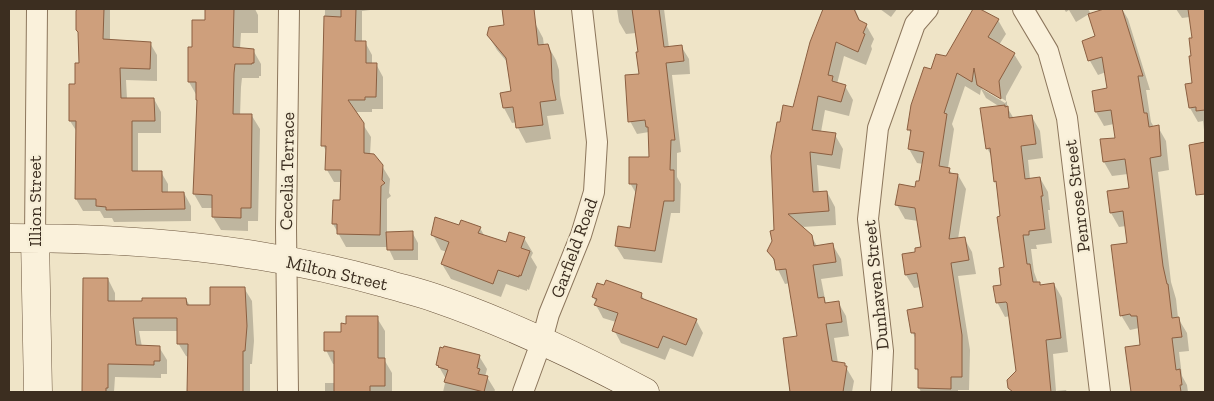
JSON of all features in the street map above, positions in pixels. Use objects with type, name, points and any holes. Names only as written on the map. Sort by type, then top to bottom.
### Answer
[{"type":"main road","name":"Milton Street","points":[[22,238],[86,238],[164,243],[228,250],[351,274],[433,297],[484,316],[542,340],[645,392]]},
{"type":"main road","name":"Illion Street","points":[[22,238],[38,392]]},
{"type":"street","name":"Illion Street","points":[[22,238],[37,9]]},
{"type":"street","name":"Cecelia Terrace","points":[[288,392],[287,260],[290,9]]},
{"type":"street","name":"Garfield Road","points":[[523,392],[542,340],[549,314],[581,235],[594,192],[597,142],[582,9]]},
{"type":"street","name":"Dunhaven Street","points":[[881,392],[883,351],[868,219],[878,128],[915,24],[928,9]]},
{"type":"street","name":"Penrose Street","points":[[1023,9],[1048,51],[1067,118],[1100,392]]},
{"type":"building","points":[[77,9],[104,9],[103,39],[151,42],[150,69],[120,68],[121,98],[154,98],[155,121],[132,121],[132,171],[162,171],[162,192],[184,192],[185,209],[106,210],[106,207],[96,206],[96,199],[75,199],[76,121],[69,121],[69,84],[75,84],[75,63],[79,63],[78,32],[76,30]]},
{"type":"building","points":[[205,9],[234,9],[233,47],[254,49],[254,63],[235,64],[234,73],[233,114],[252,114],[251,208],[241,208],[241,218],[212,217],[212,195],[193,194],[197,100],[196,82],[188,82],[188,47],[192,47],[192,20],[205,20]]},
{"type":"building","points":[[341,9],[356,9],[355,41],[366,41],[366,63],[377,63],[376,97],[365,97],[365,100],[348,100],[364,123],[364,153],[374,154],[383,165],[382,180],[385,183],[381,186],[380,235],[337,234],[337,224],[332,224],[333,200],[340,200],[341,170],[325,170],[326,146],[321,146],[324,16],[341,17]]},
{"type":"building","points":[[502,9],[534,9],[538,45],[548,44],[551,54],[552,79],[556,100],[540,102],[543,125],[516,128],[513,107],[503,108],[500,93],[511,91],[506,58],[487,35],[489,27],[504,25]]},
{"type":"building","points":[[632,9],[659,9],[664,47],[682,45],[684,61],[666,63],[675,140],[671,140],[670,170],[674,170],[674,201],[664,201],[655,251],[615,246],[618,226],[630,228],[637,184],[629,184],[629,157],[649,157],[648,127],[646,127],[645,120],[628,122],[625,75],[639,74]]},
{"type":"building","points":[[823,9],[854,9],[859,20],[867,24],[858,52],[836,42],[828,75],[833,76],[832,81],[846,85],[841,102],[818,96],[812,130],[836,133],[832,155],[810,152],[813,192],[827,191],[829,211],[788,214],[812,235],[814,246],[833,243],[836,262],[813,265],[818,298],[824,297],[825,303],[839,301],[842,322],[826,324],[832,361],[845,363],[845,366],[847,366],[843,392],[790,392],[783,338],[797,336],[786,269],[776,270],[774,259],[767,251],[772,241],[770,231],[774,230],[771,156],[777,122],[780,122],[783,105],[793,107],[810,42]]},
{"type":"building","points":[[973,9],[980,9],[999,19],[988,37],[1015,53],[999,81],[1001,99],[977,85],[974,68],[972,82],[957,73],[944,113],[947,114],[939,166],[950,168],[949,173],[958,174],[949,239],[965,237],[969,260],[951,263],[962,335],[962,377],[951,377],[951,389],[918,388],[918,369],[915,369],[915,333],[911,333],[907,310],[923,307],[917,273],[905,275],[902,254],[915,252],[915,248],[921,247],[915,208],[895,205],[899,184],[915,187],[916,181],[919,181],[924,152],[908,149],[911,130],[907,130],[911,105],[924,67],[931,69],[936,54],[946,56]]},
{"type":"building","points":[[1104,9],[1122,9],[1143,76],[1138,76],[1144,113],[1147,113],[1149,127],[1159,125],[1161,156],[1150,158],[1163,266],[1168,284],[1172,318],[1179,317],[1182,337],[1172,338],[1176,370],[1180,369],[1181,392],[1131,392],[1125,347],[1140,345],[1137,316],[1131,316],[1130,314],[1120,316],[1111,245],[1127,243],[1123,211],[1110,213],[1107,191],[1129,188],[1125,159],[1103,162],[1100,139],[1115,138],[1111,110],[1095,112],[1092,91],[1107,88],[1102,57],[1088,61],[1082,41],[1095,36],[1088,14]]},
{"type":"building","points":[[1188,9],[1205,9],[1205,110],[1196,111],[1196,107],[1189,108],[1185,84],[1192,83],[1189,38],[1192,38]]},
{"type":"building","points":[[1005,105],[1005,107],[1008,106],[1009,118],[1032,115],[1036,144],[1021,146],[1025,179],[1040,177],[1045,229],[1029,231],[1029,235],[1023,235],[1027,264],[1030,264],[1033,282],[1040,282],[1040,285],[1054,283],[1061,338],[1046,340],[1051,392],[1013,392],[1008,388],[1007,380],[1016,371],[1007,303],[996,303],[993,286],[1001,285],[999,268],[1004,267],[997,217],[1000,216],[996,181],[994,182],[990,148],[986,149],[980,108]]},
{"type":"building","points":[[1205,142],[1205,194],[1196,195],[1189,145]]},
{"type":"building","points":[[435,217],[459,225],[461,220],[481,227],[478,233],[506,242],[509,232],[525,237],[521,248],[530,251],[521,276],[498,270],[493,284],[441,264],[449,242],[431,235]]},
{"type":"building","points":[[413,231],[413,250],[387,250],[386,232]]},
{"type":"building","points":[[83,278],[108,278],[108,301],[142,301],[142,298],[186,298],[187,305],[210,305],[210,287],[245,287],[247,326],[245,351],[243,351],[243,392],[187,392],[188,344],[177,344],[177,318],[133,318],[136,345],[160,346],[160,361],[154,361],[154,365],[108,364],[108,388],[106,388],[106,392],[82,392]]},
{"type":"building","points":[[606,280],[642,293],[641,298],[697,319],[686,345],[663,336],[658,348],[612,331],[618,313],[594,305],[597,299],[592,297],[597,283],[604,285]]},
{"type":"building","points":[[346,316],[378,316],[378,358],[385,358],[385,386],[370,386],[370,392],[334,392],[334,351],[324,351],[324,332],[341,332],[341,323],[346,324]]},
{"type":"building","points":[[444,346],[480,355],[477,368],[480,369],[478,374],[488,376],[484,392],[444,382],[448,370],[436,365],[440,347],[443,348]]}]
